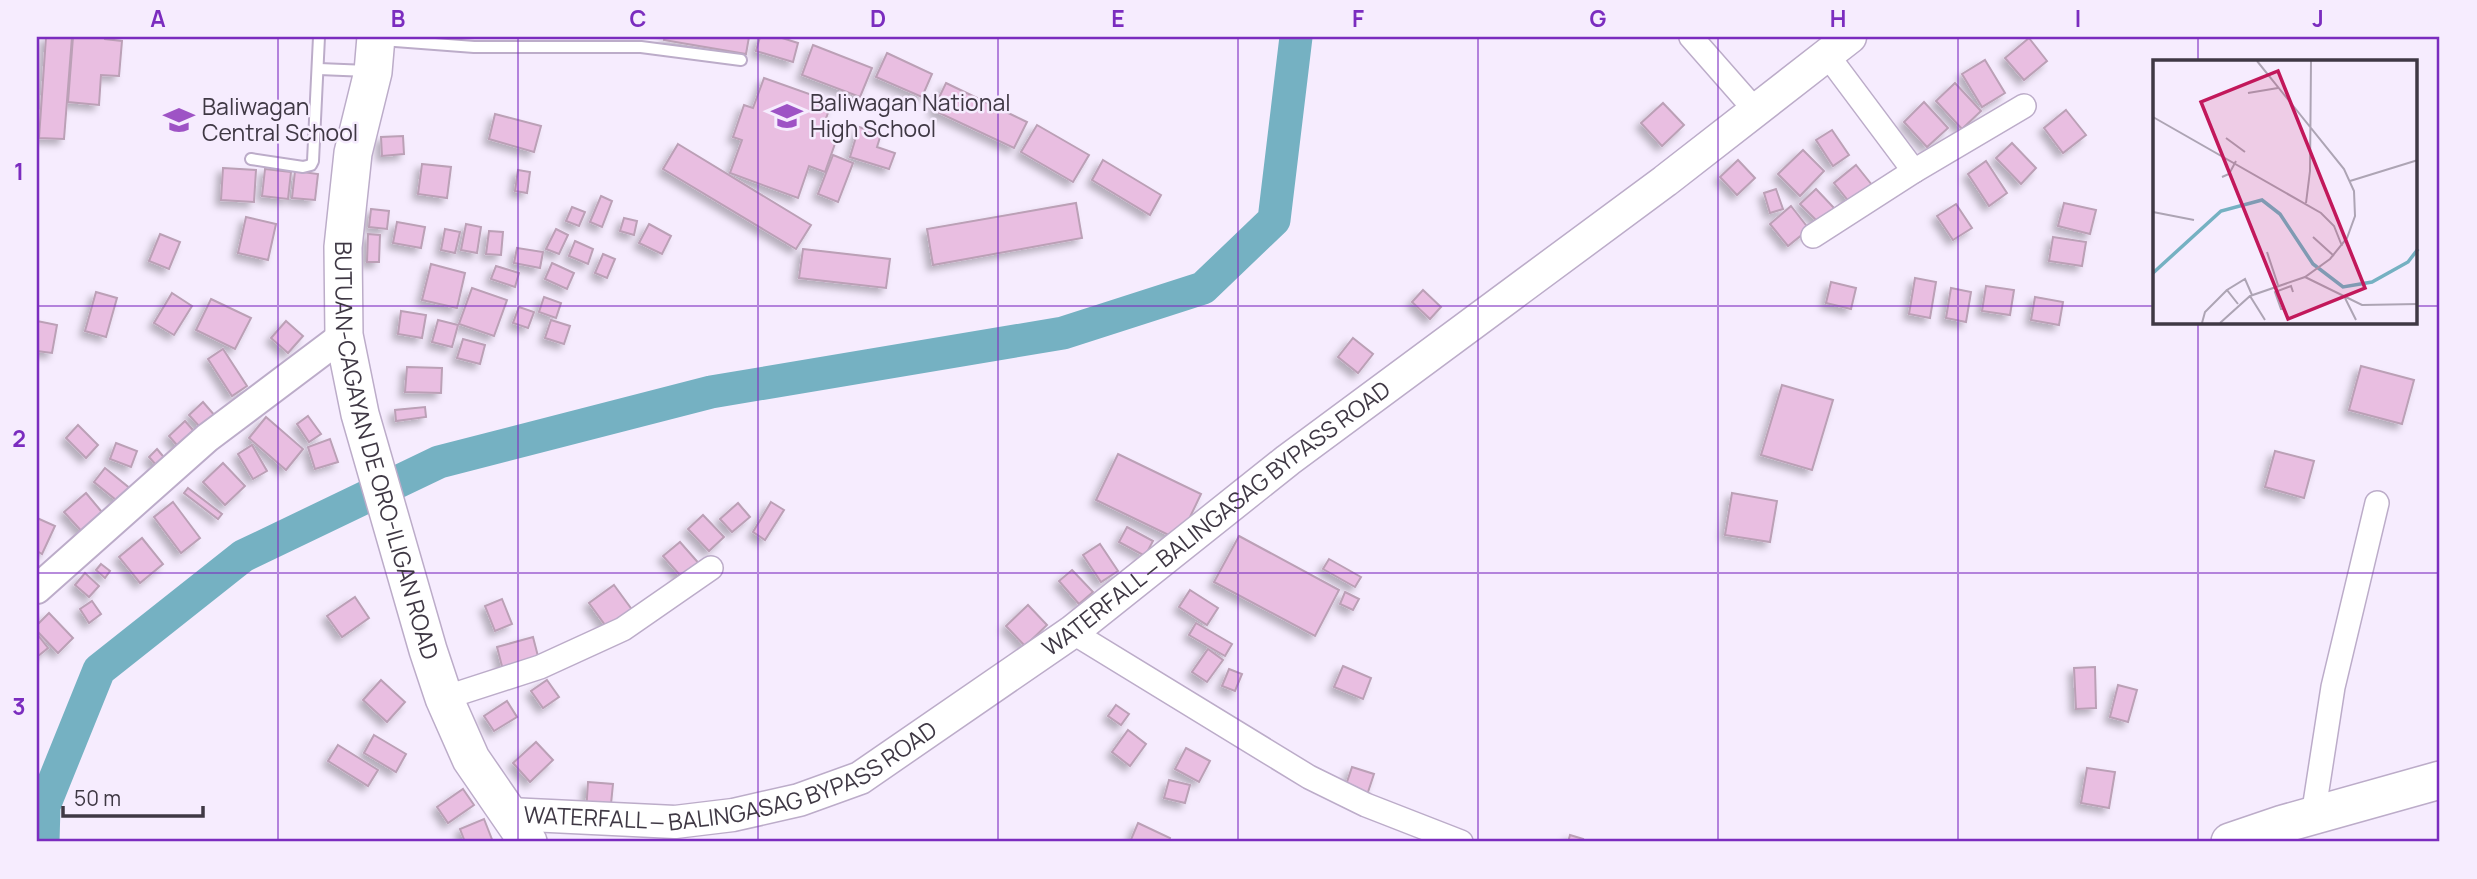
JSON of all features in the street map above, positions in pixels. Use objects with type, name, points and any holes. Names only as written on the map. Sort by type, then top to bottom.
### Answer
[{"type":"highway","name":"BUTUAN-CAGAYAN DE ORO-ILIGAN ROAD","points":[[375,49],[353,153],[343,247],[344,335],[360,414],[444,698],[471,759],[518,828]]},
{"type":"highway","points":[[2230,842],[2440,780]]},
{"type":"main road","name":"WATERFALL ‒ BALINGASAG BYPASS ROAD","points":[[518,828],[675,822],[733,815],[799,800],[860,778],[1072,632],[1289,460],[1839,46]]},
{"type":"street","points":[[1692,37],[1756,111]]},
{"type":"street","points":[[1839,46],[1914,171]]},
{"type":"street","points":[[1814,236],[1914,171],[2024,106]]},
{"type":"street","points":[[37,589],[207,438],[344,335]]},
{"type":"street","points":[[2314,816],[2333,687],[2377,503]]},
{"type":"street","points":[[444,698],[540,667],[623,629],[711,568]]},
{"type":"street","points":[[1072,632],[1309,777],[1366,805],[1461,842]]},
{"type":"lane","points":[[251,159],[303,167],[311,165],[319,37]]},
{"type":"lane","points":[[318,69],[375,49],[641,47],[741,60]]},
{"type":"building","points":[[46,37],[72,37],[64,139],[39,138]]},
{"type":"building","points":[[73,37],[105,37],[122,41],[119,76],[101,75],[99,105],[68,102]]},
{"type":"building","points":[[665,37],[749,37],[746,54],[664,40]]},
{"type":"building","points":[[760,37],[779,37],[798,43],[793,62],[756,51]]},
{"type":"building","points":[[2029,38],[2047,61],[2024,80],[2005,58]]},
{"type":"building","points":[[813,45],[872,68],[860,97],[802,75]]},
{"type":"building","points":[[887,53],[932,74],[922,97],[876,77]]},
{"type":"building","points":[[1985,60],[2005,93],[1982,107],[1962,74]]},
{"type":"building","points":[[764,78],[832,102],[821,132],[837,138],[825,172],[809,166],[798,198],[730,173],[742,140],[733,137],[744,105],[753,108]]},
{"type":"building","points":[[946,83],[1027,122],[1014,148],[933,110]]},
{"type":"building","points":[[1955,83],[1981,111],[1962,129],[1936,101]]},
{"type":"building","points":[[1924,102],[1948,128],[1927,147],[1904,122]]},
{"type":"building","points":[[1663,103],[1684,125],[1662,146],[1641,123]]},
{"type":"building","points":[[2066,110],[2086,135],[2063,153],[2044,128]]},
{"type":"building","points":[[495,114],[541,126],[534,152],[489,139]]},
{"type":"building","points":[[1037,125],[1089,155],[1073,182],[1021,152]]},
{"type":"building","points":[[859,127],[881,134],[877,147],[895,153],[889,169],[850,157]]},
{"type":"building","points":[[1832,130],[1849,155],[1833,166],[1816,140]]},
{"type":"building","points":[[403,136],[404,154],[382,156],[381,137]]},
{"type":"building","points":[[2012,143],[2036,168],[2021,184],[1996,158]]},
{"type":"building","points":[[678,144],[811,225],[796,249],[663,169]]},
{"type":"building","points":[[1803,150],[1824,171],[1800,196],[1778,174]]},
{"type":"building","points":[[833,155],[853,163],[838,202],[818,194]]},
{"type":"building","points":[[1103,160],[1161,195],[1150,215],[1092,180]]},
{"type":"building","points":[[1738,160],[1755,178],[1737,195],[1720,177]]},
{"type":"building","points":[[1986,161],[2007,193],[1989,206],[1968,174]]},
{"type":"building","points":[[422,164],[451,167],[447,198],[418,194]]},
{"type":"building","points":[[1856,165],[1876,190],[1854,208],[1834,183]]},
{"type":"building","points":[[223,168],[256,170],[254,202],[221,200]]},
{"type":"building","points":[[265,169],[291,172],[288,199],[262,196]]},
{"type":"building","points":[[518,170],[530,172],[527,193],[515,191]]},
{"type":"building","points":[[295,171],[318,174],[315,200],[292,198]]},
{"type":"building","points":[[1776,189],[1783,209],[1770,213],[1764,193]]},
{"type":"building","points":[[1816,189],[1835,209],[1820,224],[1800,204]]},
{"type":"building","points":[[601,196],[612,201],[602,227],[590,222]]},
{"type":"building","points":[[1076,203],[1082,238],[933,265],[927,229]]},
{"type":"building","points":[[2064,203],[2096,210],[2090,234],[2058,226]]},
{"type":"building","points":[[1956,204],[1972,228],[1953,240],[1937,216]]},
{"type":"building","points":[[1791,206],[1809,229],[1788,246],[1770,224]]},
{"type":"building","points":[[572,207],[585,212],[579,226],[566,221]]},
{"type":"building","points":[[371,209],[389,211],[387,229],[369,227]]},
{"type":"building","points":[[246,217],[276,224],[268,260],[238,253]]},
{"type":"building","points":[[624,218],[637,221],[634,235],[620,231]]},
{"type":"building","points":[[397,222],[425,227],[421,248],[393,243]]},
{"type":"building","points":[[466,224],[481,227],[477,253],[461,250]]},
{"type":"building","points":[[649,224],[671,236],[662,254],[639,243]]},
{"type":"building","points":[[445,229],[460,232],[455,253],[441,250]]},
{"type":"building","points":[[556,229],[568,235],[559,254],[546,249]]},
{"type":"building","points":[[489,231],[503,232],[501,255],[486,254]]},
{"type":"building","points":[[160,234],[180,242],[169,269],[149,261]]},
{"type":"building","points":[[368,234],[380,235],[379,262],[367,262]]},
{"type":"building","points":[[2053,237],[2086,242],[2082,266],[2049,261]]},
{"type":"building","points":[[575,241],[593,249],[588,264],[569,256]]},
{"type":"building","points":[[517,248],[543,252],[540,268],[514,263]]},
{"type":"building","points":[[803,249],[890,259],[886,288],[799,278]]},
{"type":"building","points":[[603,254],[615,259],[607,278],[595,273]]},
{"type":"building","points":[[552,263],[574,273],[567,289],[545,279]]},
{"type":"building","points":[[431,264],[465,273],[457,308],[422,300]]},
{"type":"building","points":[[496,266],[519,273],[515,287],[491,279]]},
{"type":"building","points":[[1915,278],[1936,282],[1930,318],[1909,314]]},
{"type":"building","points":[[1831,282],[1856,288],[1851,309],[1826,303]]},
{"type":"building","points":[[1986,286],[2014,290],[2010,315],[1982,311]]},
{"type":"building","points":[[472,288],[507,300],[494,336],[459,324]]},
{"type":"building","points":[[1951,288],[1971,292],[1966,322],[1946,318]]},
{"type":"building","points":[[1423,290],[1441,307],[1430,319],[1412,302]]},
{"type":"building","points":[[96,292],[117,298],[106,337],[85,331]]},
{"type":"building","points":[[172,293],[192,306],[174,335],[154,323]]},
{"type":"building","points":[[544,297],[561,303],[556,318],[539,312]]},
{"type":"building","points":[[2035,297],[2063,302],[2059,325],[2031,320]]},
{"type":"building","points":[[211,299],[251,318],[235,349],[196,330]]},
{"type":"building","points":[[519,307],[534,312],[528,328],[513,323]]},
{"type":"building","points":[[401,311],[426,315],[422,338],[398,334]]},
{"type":"building","points":[[438,320],[458,325],[452,347],[432,342]]},
{"type":"building","points":[[551,320],[570,326],[564,344],[545,338]]},
{"type":"building","points":[[37,321],[57,325],[52,353],[37,351]]},
{"type":"building","points":[[286,321],[303,336],[288,353],[271,338]]},
{"type":"building","points":[[1353,338],[1373,354],[1358,373],[1338,357]]},
{"type":"building","points":[[463,339],[485,345],[480,364],[457,358]]},
{"type":"building","points":[[223,349],[247,386],[232,396],[208,359]]},
{"type":"building","points":[[2361,366],[2414,380],[2402,424],[2349,410]]},
{"type":"building","points":[[407,367],[442,368],[441,393],[405,392]]},
{"type":"building","points":[[1782,385],[1833,400],[1812,470],[1761,455]]},
{"type":"building","points":[[203,402],[222,424],[209,437],[189,415]]},
{"type":"building","points":[[425,407],[426,417],[396,421],[395,410]]},
{"type":"building","points":[[308,416],[321,434],[309,442],[297,424]]},
{"type":"building","points":[[266,417],[303,449],[286,470],[249,438]]},
{"type":"building","points":[[185,421],[200,438],[183,452],[169,436]]},
{"type":"building","points":[[78,425],[98,445],[86,458],[66,438]]},
{"type":"building","points":[[330,439],[338,462],[315,469],[308,447]]},
{"type":"building","points":[[116,443],[137,451],[131,467],[110,459]]},
{"type":"building","points":[[252,445],[267,471],[253,479],[238,454]]},
{"type":"building","points":[[157,449],[172,467],[164,474],[149,457]]},
{"type":"building","points":[[2275,451],[2314,461],[2304,498],[2265,487]]},
{"type":"building","points":[[1118,454],[1201,494],[1179,540],[1096,500]]},
{"type":"building","points":[[223,463],[245,486],[225,505],[203,482]]},
{"type":"building","points":[[105,468],[132,490],[121,504],[94,482]]},
{"type":"building","points":[[188,488],[222,514],[218,519],[184,493]]},
{"type":"building","points":[[86,493],[106,517],[85,535],[64,512]]},
{"type":"building","points":[[1732,493],[1777,501],[1770,542],[1725,535]]},
{"type":"building","points":[[173,502],[200,538],[181,553],[154,517]]},
{"type":"building","points":[[771,502],[784,510],[765,540],[753,532]]},
{"type":"building","points":[[738,503],[750,517],[732,532],[720,519]]},
{"type":"building","points":[[703,515],[724,537],[709,551],[688,529]]},
{"type":"building","points":[[37,518],[55,526],[42,554],[37,551]]},
{"type":"building","points":[[1127,527],[1153,541],[1145,556],[1119,542]]},
{"type":"building","points":[[1239,536],[1339,590],[1315,636],[1214,582]]},
{"type":"building","points":[[142,538],[163,564],[140,583],[119,557]]},
{"type":"building","points":[[680,542],[702,567],[686,582],[663,556]]},
{"type":"building","points":[[1100,544],[1118,571],[1101,582],[1083,555]]},
{"type":"building","points":[[1329,559],[1361,577],[1355,587],[1323,569]]},
{"type":"building","points":[[101,564],[110,571],[105,578],[96,570]]},
{"type":"building","points":[[1072,570],[1093,592],[1079,604],[1059,581]]},
{"type":"building","points":[[85,573],[99,586],[89,597],[75,585]]},
{"type":"building","points":[[614,585],[633,611],[608,629],[589,603]]},
{"type":"building","points":[[1190,590],[1218,608],[1207,625],[1179,607]]},
{"type":"building","points":[[1345,592],[1359,599],[1353,610],[1340,604]]},
{"type":"building","points":[[355,597],[369,618],[342,637],[327,616]]},
{"type":"building","points":[[502,599],[512,624],[495,631],[485,606]]},
{"type":"building","points":[[92,601],[101,614],[89,623],[80,609]]},
{"type":"building","points":[[1028,605],[1047,625],[1025,646],[1006,626]]},
{"type":"building","points":[[49,613],[73,638],[58,653],[37,631],[37,625]]},
{"type":"building","points":[[1196,623],[1232,644],[1225,656],[1189,635]]},
{"type":"building","points":[[37,634],[48,648],[37,657]]},
{"type":"building","points":[[533,637],[540,664],[504,674],[497,647]]},
{"type":"building","points":[[1208,649],[1223,660],[1207,682],[1192,672]]},
{"type":"building","points":[[1343,666],[1371,678],[1363,699],[1334,687]]},
{"type":"building","points":[[2095,667],[2096,708],[2076,709],[2074,668]]},
{"type":"building","points":[[1229,669],[1242,674],[1235,691],[1222,686]]},
{"type":"building","points":[[381,680],[405,702],[387,722],[363,700]]},
{"type":"building","points":[[547,680],[559,697],[543,708],[531,691]]},
{"type":"building","points":[[2118,685],[2137,690],[2128,722],[2110,717]]},
{"type":"building","points":[[507,701],[517,717],[494,731],[484,716]]},
{"type":"building","points":[[1116,705],[1129,714],[1121,725],[1108,716]]},
{"type":"building","points":[[1128,730],[1146,744],[1130,766],[1112,752]]},
{"type":"building","points":[[374,735],[406,754],[396,772],[364,753]]},
{"type":"building","points":[[536,742],[553,760],[530,782],[513,763]]},
{"type":"building","points":[[338,745],[378,770],[368,786],[328,761]]},
{"type":"building","points":[[1186,748],[1210,761],[1199,782],[1175,769]]},
{"type":"building","points":[[1352,767],[1374,774],[1367,795],[1345,788]]},
{"type":"building","points":[[2087,768],[2115,772],[2109,808],[2081,803]]},
{"type":"building","points":[[1169,780],[1190,785],[1185,803],[1164,798]]},
{"type":"building","points":[[588,782],[613,784],[610,814],[586,813]]},
{"type":"building","points":[[463,789],[474,805],[448,823],[437,807]]},
{"type":"building","points":[[484,819],[493,842],[465,842],[460,829]]},
{"type":"building","points":[[1138,823],[1170,838],[1169,842],[1130,842]]},
{"type":"building","points":[[1570,835],[1583,839],[1582,842],[1568,842]]},
{"type":"waterway","points":[[43,842],[44,806],[99,670],[243,556],[439,462],[711,392],[1063,333],[1203,288],[1274,220],[1296,37]]},
{"type":"place","name":"Baliwagan National High School","points":[[787,116]]},
{"type":"place","name":"Baliwagan Central School","points":[[179,120]]}]
